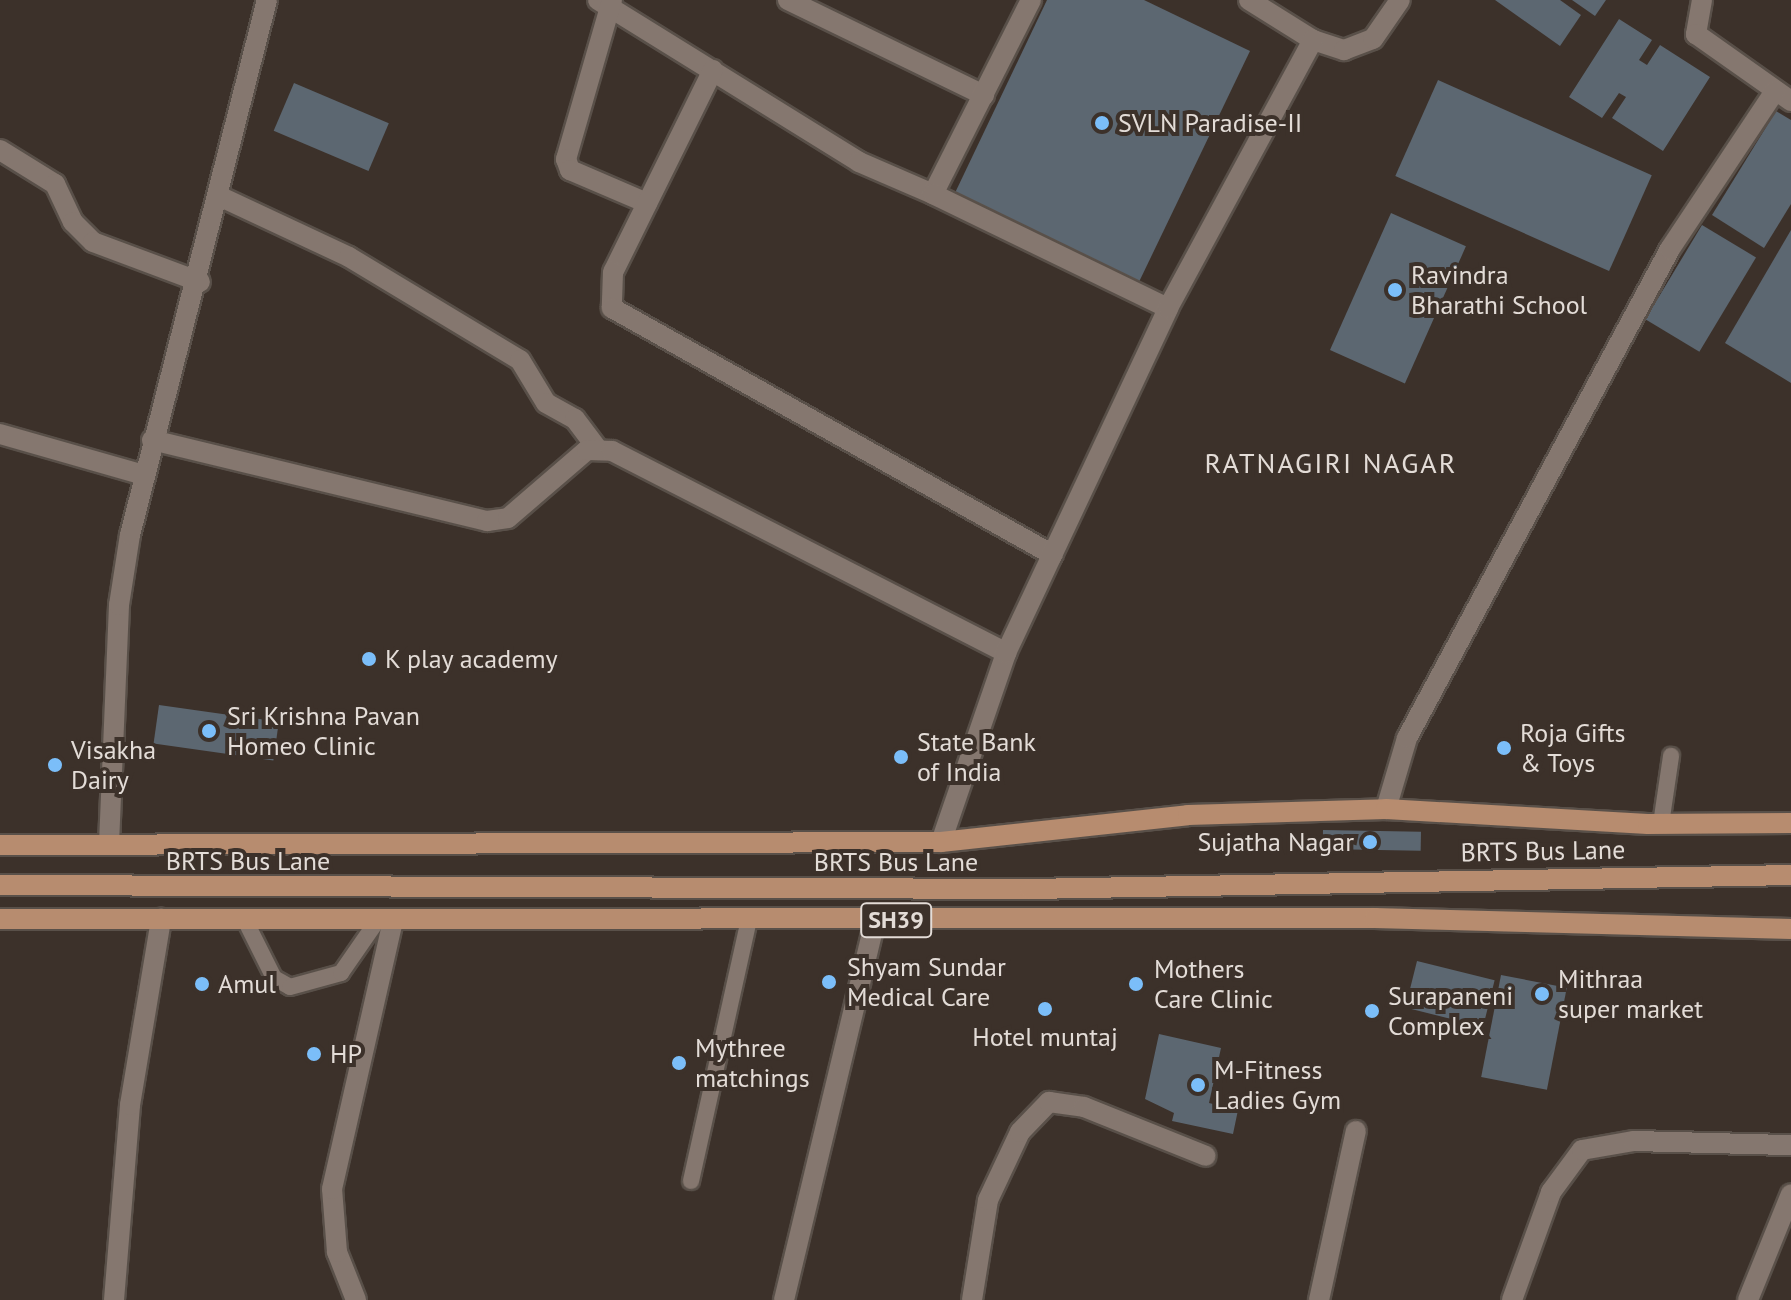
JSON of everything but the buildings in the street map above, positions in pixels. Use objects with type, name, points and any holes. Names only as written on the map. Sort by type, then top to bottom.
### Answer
[{"type":"main road","points":[[0,845],[941,842],[1188,815],[1386,809],[1661,824],[1791,823]]},
{"type":"main road","name":"BRTS Bus Lane","points":[[0,885],[1030,889],[1791,875]]},
{"type":"main road","name":"SH39","points":[[0,919],[1375,918],[1791,929]]},
{"type":"street","points":[[109,844],[119,605],[152,440],[200,282],[267,0]]},
{"type":"street","points":[[788,0],[984,95]]},
{"type":"street","points":[[933,194],[1031,0]]},
{"type":"street","points":[[1249,0],[1313,40],[1344,50],[1364,46],[1400,0]]},
{"type":"street","points":[[1386,809],[1407,738],[1670,249],[1783,96],[1696,34],[1702,0]]},
{"type":"street","points":[[647,203],[570,170],[566,159],[607,2],[859,162],[933,194],[1168,308]]},
{"type":"street","points":[[941,842],[1006,653],[1168,308],[1313,40]]},
{"type":"street","points":[[713,70],[608,288],[620,318],[1053,555]]},
{"type":"street","points":[[0,150],[55,184],[73,222],[93,242],[200,282]]},
{"type":"street","points":[[221,197],[349,257],[520,360],[546,403],[575,419],[597,448],[1006,653]]},
{"type":"street","points":[[0,434],[144,475]]},
{"type":"street","points":[[152,440],[487,521],[508,518],[597,448]]},
{"type":"street","points":[[114,1300],[130,1105],[161,919]]},
{"type":"street","points":[[784,1300],[875,920]]},
{"type":"street","points":[[356,1300],[337,1252],[332,1189],[385,921]]},
{"type":"street","points":[[972,1300],[988,1200],[1012,1145],[1049,1102],[1084,1107],[1206,1156]]},
{"type":"street","points":[[1319,1300],[1356,1131]]},
{"type":"street","points":[[1512,1300],[1551,1192],[1582,1150],[1634,1141],[1791,1145]]},
{"type":"street","points":[[1748,1300],[1791,1194]]},
{"type":"lane","points":[[1661,824],[1671,756]]},
{"type":"lane","points":[[245,920],[274,978],[290,987],[341,973],[385,921]]},
{"type":"lane","points":[[691,1181],[749,920]]},
{"type":"place","name":"SVLN Paradise-II","points":[[1102,123]]},
{"type":"place","name":"Ravindra Bharathi School","points":[[1395,290]]},
{"type":"place","name":"K play academy","points":[[369,659]]},
{"type":"place","name":"Sri Krishna Pavan Homeo Clinic","points":[[209,731]]},
{"type":"place","name":"Roja Gifts & Toys","points":[[1504,748]]},
{"type":"place","name":"State Bank of India","points":[[901,757]]},
{"type":"place","name":"Visakha Dairy","points":[[55,765]]},
{"type":"place","name":"Sujatha Nagar","points":[[1370,842]]},
{"type":"place","name":"Shyam Sundar Medical Care","points":[[829,982]]},
{"type":"place","name":"Amul","points":[[202,984]]},
{"type":"place","name":"Mothers Care Clinic","points":[[1136,984]]},
{"type":"place","name":"Mithraa super market","points":[[1542,994]]},
{"type":"place","name":"Hotel muntaj","points":[[1045,1009]]},
{"type":"place","name":"Surapaneni Complex","points":[[1372,1011]]},
{"type":"place","name":"HP","points":[[314,1054]]},
{"type":"place","name":"Mythree matchings","points":[[679,1063]]},
{"type":"place","name":"M-Fitness Ladies Gym","points":[[1198,1085]]},
{"type":"district","name":"RATNAGIRI NAGAR","points":[[1331,463]]}]
